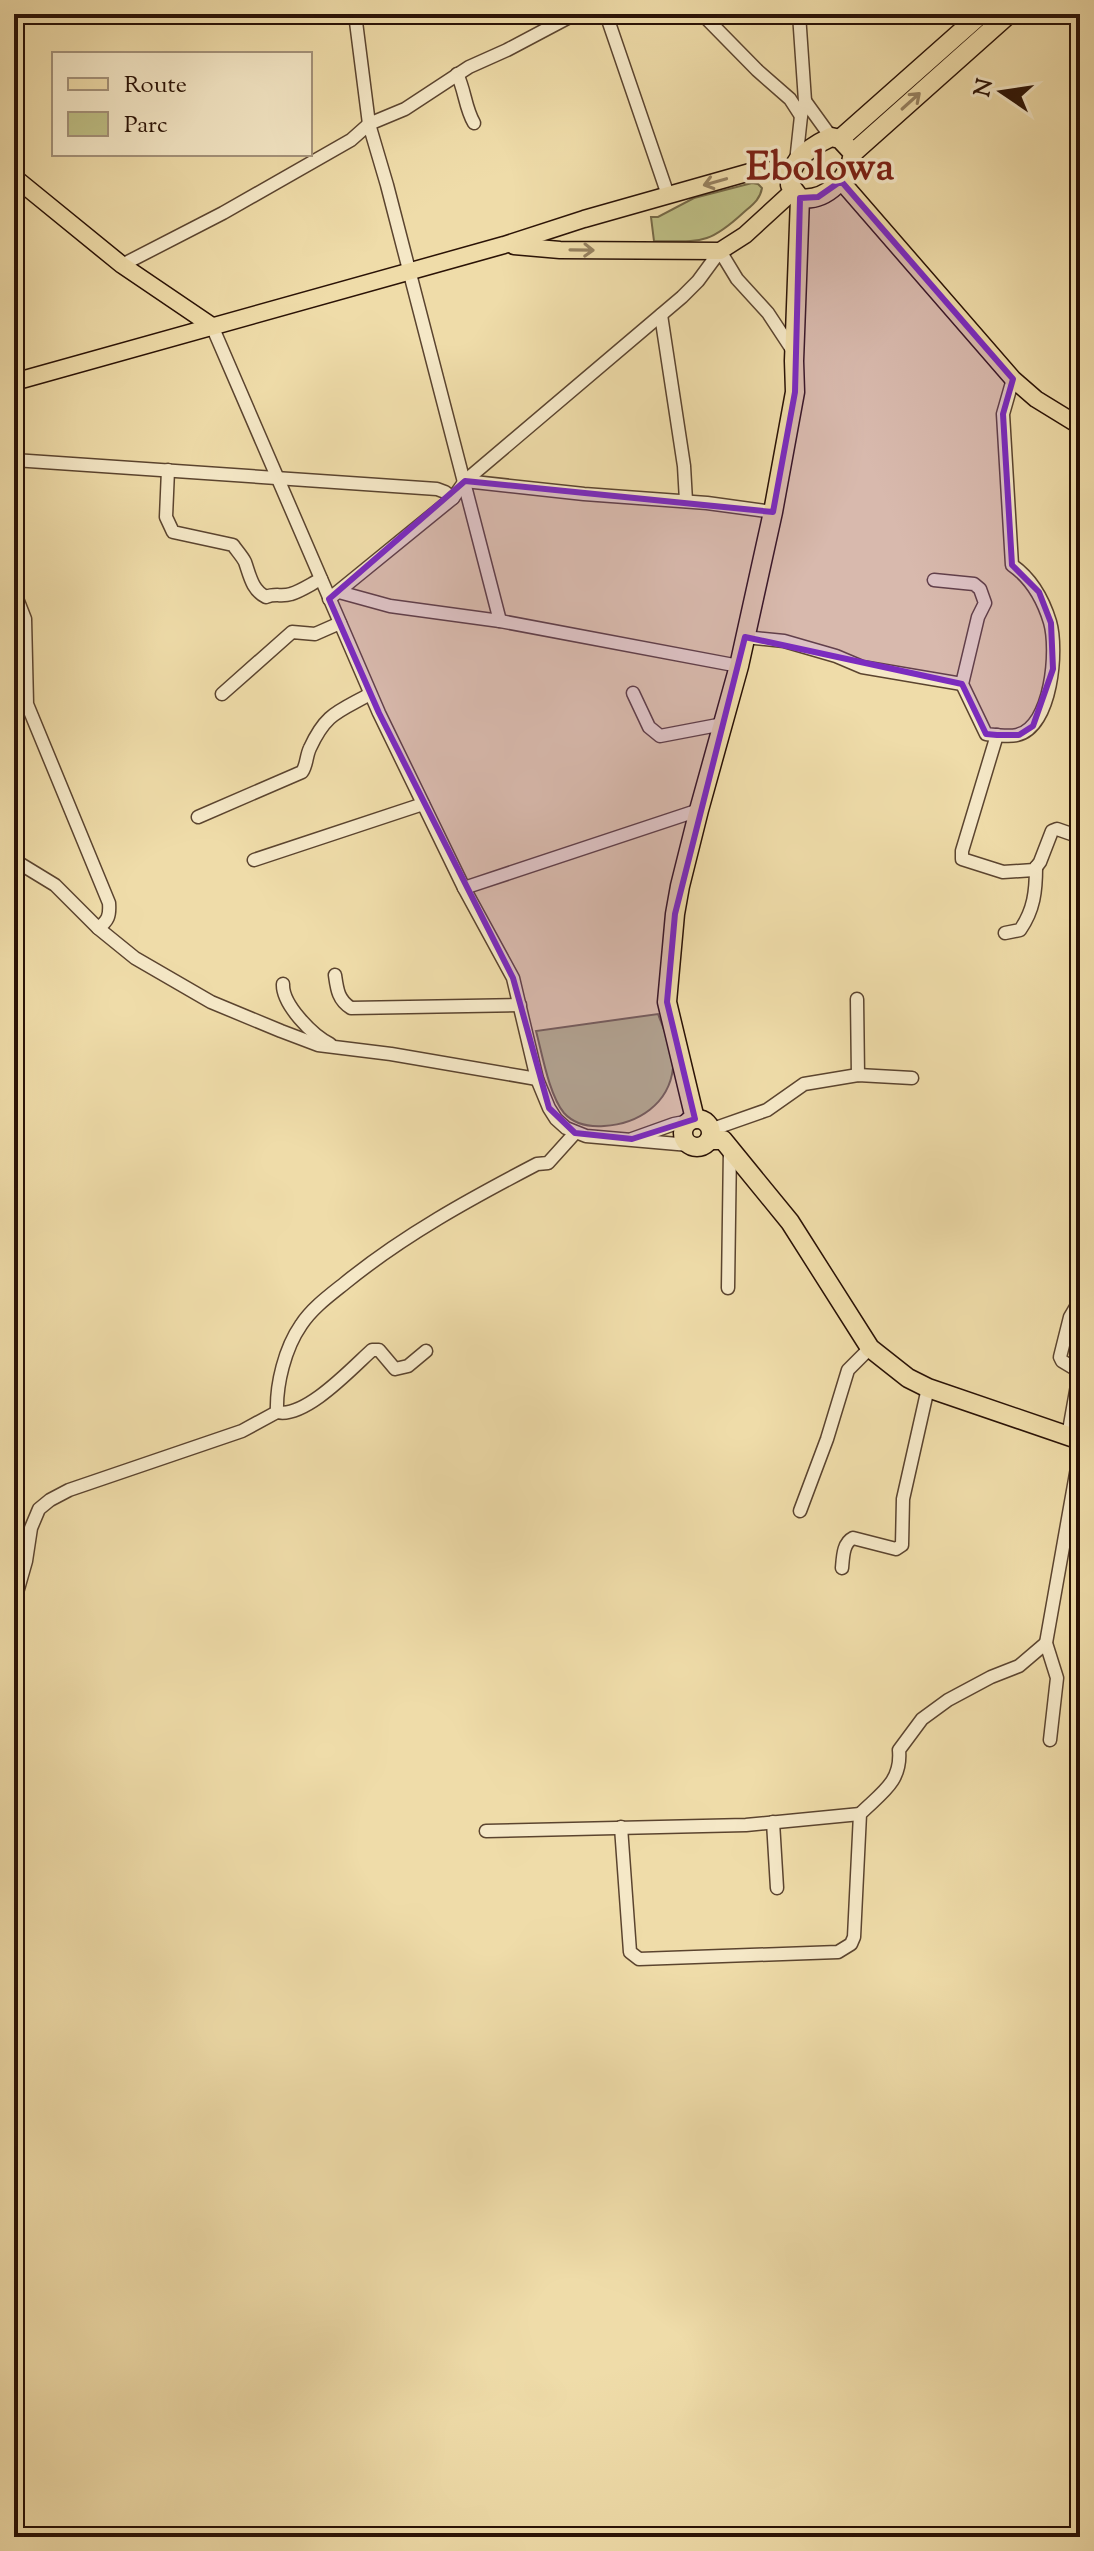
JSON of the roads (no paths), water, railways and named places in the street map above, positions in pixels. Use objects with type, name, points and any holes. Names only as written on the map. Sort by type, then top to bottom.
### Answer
[{"type":"highway","points":[[841,143],[981,14]]},
{"type":"highway","points":[[689,1145],[700,1147],[701,1128],[667,1002],[680,886],[739,666],[773,512],[795,392],[796,194],[789,176],[805,153],[841,143],[1009,14]]},
{"type":"highway","points":[[796,194],[818,197],[841,181],[849,168],[841,143]]},
{"type":"highway","points":[[701,1128],[723,1140],[790,1222],[870,1348],[908,1378],[928,1388],[1076,1442]]},
{"type":"main road","points":[[14,382],[504,245],[750,172],[794,165]]},
{"type":"main road","points":[[15,179],[122,265],[212,326]]},
{"type":"main road","points":[[841,181],[1013,379],[1036,399],[1080,426]]},
{"type":"main road","points":[[504,245],[560,250],[720,251],[796,194]]},
{"type":"street","points":[[355,14],[369,124],[500,621]]},
{"type":"street","points":[[122,265],[223,213],[351,140],[369,124],[405,109],[457,74],[549,20],[575,14]]},
{"type":"street","points":[[606,14],[668,195]]},
{"type":"street","points":[[702,14],[790,99],[801,116]]},
{"type":"street","points":[[794,165],[805,101],[799,14]]},
{"type":"street","points":[[457,74],[474,123]]},
{"type":"street","points":[[805,101],[841,143]]},
{"type":"street","points":[[334,595],[453,498],[465,481],[661,315],[698,281],[720,251],[737,279],[768,313],[794,353]]},
{"type":"street","points":[[661,315],[684,466],[686,501]]},
{"type":"street","points":[[212,326],[321,579],[334,595],[340,623],[370,694],[464,888],[513,978],[537,1079],[556,1119],[575,1133],[586,1136],[689,1145]]},
{"type":"street","points":[[934,580],[974,584],[980,589],[985,603],[978,617],[962,684],[986,734],[1019,735],[1033,726],[1042,713],[1053,669],[1051,623],[1039,592],[1012,565],[1003,414],[1013,379]]},
{"type":"street","points":[[14,460],[437,489],[453,498]]},
{"type":"street","points":[[168,470],[166,517],[173,532],[233,545],[244,560],[248,577],[260,595],[293,594],[321,579]]},
{"type":"street","points":[[465,481],[773,512]]},
{"type":"street","points":[[14,591],[25,619],[27,704],[109,903],[108,921],[98,928]]},
{"type":"street","points":[[334,595],[500,621],[739,666]]},
{"type":"street","points":[[222,694],[292,632],[315,634],[340,623]]},
{"type":"street","points":[[745,637],[784,641],[862,667],[962,684]]},
{"type":"street","points":[[633,693],[649,727],[660,736],[723,724]]},
{"type":"street","points":[[198,817],[302,772],[325,720],[370,694]]},
{"type":"street","points":[[997,735],[962,859],[1003,872],[1034,870],[1036,867]]},
{"type":"street","points":[[254,860],[423,804]]},
{"type":"street","points":[[464,888],[699,810]]},
{"type":"street","points":[[1005,933],[1020,930],[1029,917],[1036,892],[1036,867],[1054,830],[1080,837]]},
{"type":"street","points":[[14,860],[55,885],[98,928],[135,958],[211,1002],[318,1045],[537,1079]]},
{"type":"street","points":[[335,975],[339,996],[351,1008],[520,1005]]},
{"type":"street","points":[[283,984],[285,1001],[296,1013],[325,1042],[344,1050]]},
{"type":"street","points":[[857,999],[858,1075]]},
{"type":"street","points":[[632,1139],[674,1124],[701,1128],[767,1110],[804,1084],[858,1075],[912,1078]]},
{"type":"street","points":[[277,1412],[277,1389],[296,1334],[309,1314],[365,1267],[440,1216],[537,1164],[548,1163],[575,1133]]},
{"type":"street","points":[[728,1288],[730,1148]]},
{"type":"street","points":[[1050,1740],[1057,1678],[1046,1643],[1076,1442],[1079,1374],[1060,1357],[1070,1317],[1080,1300]]},
{"type":"street","points":[[800,1511],[848,1370],[870,1348]]},
{"type":"street","points":[[14,1603],[26,1561],[31,1528],[39,1509],[50,1500],[69,1490],[242,1431],[277,1412],[285,1414],[318,1399],[372,1350],[379,1350],[395,1369],[408,1366],[426,1351]]},
{"type":"street","points":[[842,1568],[845,1546],[853,1538],[896,1549],[902,1545],[903,1499],[928,1388]]},
{"type":"street","points":[[486,1831],[773,1822],[860,1814],[889,1786],[900,1767],[899,1750],[922,1719],[956,1695],[1019,1666],[1046,1643]]},
{"type":"street","points":[[621,1827],[630,1952],[634,1957],[838,1952],[851,1944],[854,1937],[860,1814]]},
{"type":"street","points":[[773,1822],[777,1888]]},
{"type":"district","name":"Ebolowa","points":[[820,169]]}]
